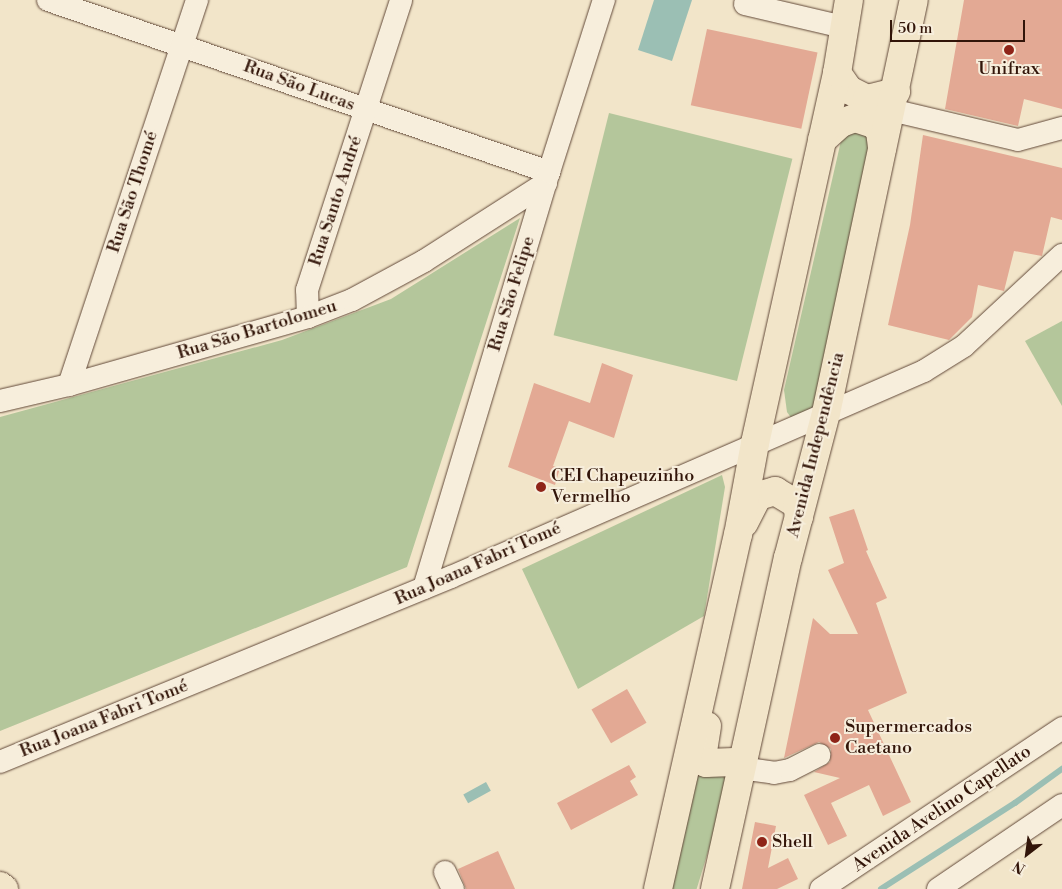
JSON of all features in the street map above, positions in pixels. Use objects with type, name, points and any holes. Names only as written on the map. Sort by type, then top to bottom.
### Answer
[{"type":"main road","points":[[658,889],[738,534],[755,443],[837,73],[849,0]]},
{"type":"main road","name":"Avenida Independência","points":[[715,889],[741,765],[799,517],[826,413],[914,0]]},
{"type":"main road","points":[[837,73],[850,90],[868,99],[894,101]]},
{"type":"main road","points":[[822,140],[841,123],[855,118],[874,124],[880,131],[882,148]]},
{"type":"main road","points":[[738,534],[758,496],[775,491],[797,504],[799,517]]},
{"type":"main road","points":[[706,680],[708,723],[702,756],[706,762],[714,765],[741,765]]},
{"type":"main road","points":[[0,886],[4,889]]},
{"type":"street","name":"Rua São Lucas","points":[[48,0],[183,44],[547,178]]},
{"type":"street","name":"Rua São Thomé","points":[[69,385],[197,0]]},
{"type":"street","name":"Rua Santo André","points":[[308,317],[307,290],[401,0]]},
{"type":"street","name":"Rua São Felipe","points":[[424,588],[547,178],[604,0]]},
{"type":"street","points":[[745,4],[844,27]]},
{"type":"street","points":[[894,101],[1018,140],[1062,128]]},
{"type":"street","name":"Rua São Bartolomeu","points":[[0,401],[69,385],[308,317],[352,300],[424,261],[547,178]]},
{"type":"street","name":"Rua Joana Fabri Tomé","points":[[0,762],[424,588],[945,360],[1062,255]]},
{"type":"street","name":"Avenida Avelino Capellato","points":[[822,889],[1062,728]]},
{"type":"street","points":[[741,765],[774,773],[790,770],[819,755]]},
{"type":"street","points":[[938,889],[1062,806]]},
{"type":"green space","points":[[609,113],[792,159],[737,381],[554,335]]},
{"type":"green space","points":[[854,124],[878,144],[817,410],[792,419],[787,412],[784,390],[843,132]]},
{"type":"green space","points":[[520,218],[407,567],[0,731],[0,417],[282,340],[391,299]]},
{"type":"green space","points":[[1062,321],[1062,406],[1025,341]]},
{"type":"green space","points":[[722,475],[725,487],[704,616],[578,689],[522,569]]},
{"type":"green space","points":[[695,761],[732,772],[697,889],[666,889],[657,886]]},
{"type":"water","points":[[654,0],[692,0],[672,61],[638,50]]},
{"type":"water","points":[[486,782],[491,791],[468,803],[463,795]]},
{"type":"building","name":"Unifrax","points":[[964,0],[1062,0],[1062,109],[1024,99],[1018,126],[945,109]]},
{"type":"building","points":[[707,29],[818,52],[801,129],[691,105]]},
{"type":"building","points":[[923,135],[1062,168],[1062,220],[1051,217],[1042,256],[1014,251],[1004,291],[978,285],[972,317],[949,340],[888,325],[910,225]]},
{"type":"building","points":[[602,363],[633,375],[614,438],[569,421],[553,466],[560,468],[555,485],[508,467],[534,383],[590,403]]},
{"type":"building","name":"Supermercados Caetano","points":[[854,509],[868,550],[866,551],[887,598],[876,603],[907,693],[868,710],[911,802],[883,816],[869,785],[831,803],[847,836],[828,845],[804,795],[840,778],[814,772],[830,762],[831,749],[819,742],[784,758],[813,618],[830,634],[858,634],[828,570],[844,563],[829,517]]},
{"type":"building","points":[[627,689],[646,723],[611,743],[591,710]]},
{"type":"building","points":[[629,765],[636,777],[630,781],[638,795],[571,830],[557,803]]},
{"type":"building","name":"Shell","points":[[755,822],[776,826],[768,868],[788,858],[798,879],[777,889],[742,889]]},
{"type":"building","points":[[498,851],[515,889],[466,889],[458,869]]},
{"type":"waterway","points":[[881,889],[1015,803],[1062,769]]},
{"type":"place","name":"Unifrax","points":[[1009,50]]},
{"type":"place","name":"CEI Chapeuzinho Vermelho","points":[[541,487]]},
{"type":"place","name":"Supermercados Caetano","points":[[835,738]]},
{"type":"place","name":"Shell","points":[[762,842]]}]
